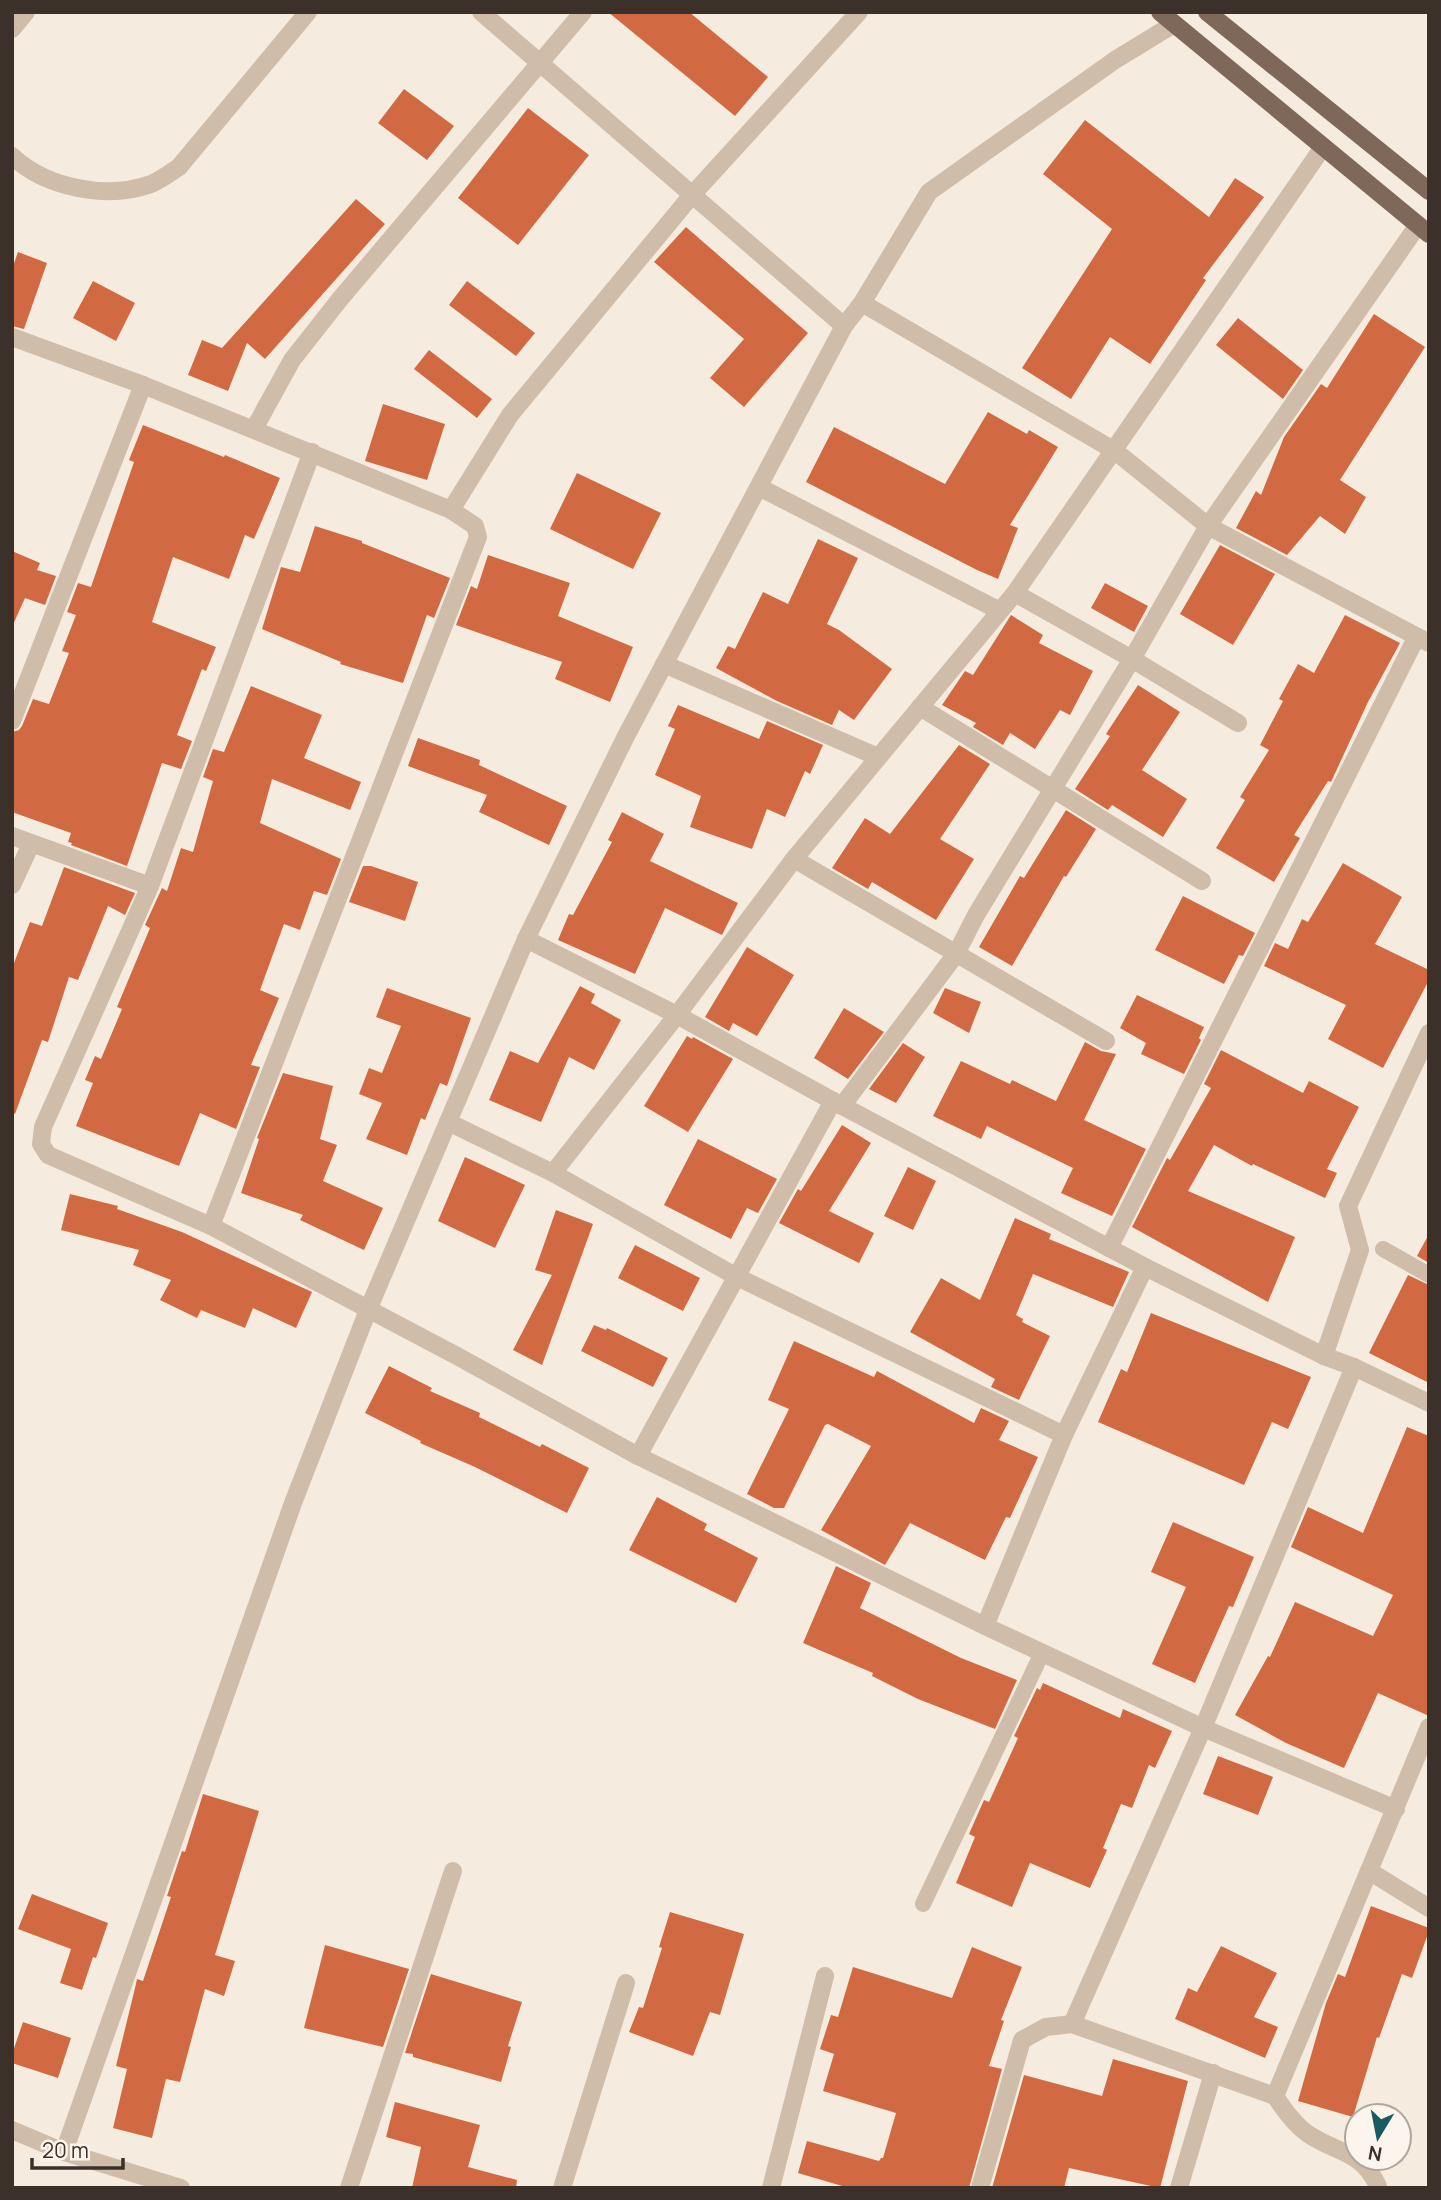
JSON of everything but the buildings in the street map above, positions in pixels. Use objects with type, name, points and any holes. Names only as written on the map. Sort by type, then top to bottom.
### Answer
[{"type":"main road","points":[[1207,12],[1429,191]]},
{"type":"main road","points":[[1167,18],[1423,230]]},
{"type":"street","points":[[12,29],[26,12]]},
{"type":"street","points":[[12,156],[52,181],[90,190],[131,190],[154,183],[179,167],[308,12]]},
{"type":"street","points":[[481,12],[844,326]]},
{"type":"street","points":[[254,429],[292,359],[583,12]]},
{"type":"street","points":[[451,510],[510,415],[692,195],[859,12]]},
{"type":"street","points":[[64,2152],[293,1503],[368,1310],[526,939],[626,736],[844,326],[862,303],[929,192],[1115,60],[1167,18]]},
{"type":"street","points":[[553,1173],[677,1015],[794,859],[1015,593],[1323,147]]},
{"type":"street","points":[[638,1456],[837,1103],[956,954],[976,915],[1132,659],[1208,526],[1423,230]]},
{"type":"street","points":[[862,303],[1115,451],[1208,526],[1422,641],[1109,1248]]},
{"type":"street","points":[[12,337],[143,385],[451,510],[475,526],[478,537],[211,1226]]},
{"type":"street","points":[[12,721],[143,385]]},
{"type":"street","points":[[312,452],[150,886],[43,1127],[41,1144],[48,1155],[211,1226],[638,1456],[985,1626],[1203,1728],[1396,1809]]},
{"type":"street","points":[[759,487],[1000,611]]},
{"type":"street","points":[[1015,593],[1238,723]]},
{"type":"street","points":[[664,664],[878,757]]},
{"type":"street","points":[[920,707],[1202,881]]},
{"type":"street","points":[[12,835],[150,886]]},
{"type":"street","points":[[12,885],[31,844]]},
{"type":"street","points":[[794,859],[1105,1041]]},
{"type":"street","points":[[526,939],[677,1015],[1145,1267],[1324,1356],[1354,1367],[1429,1403]]},
{"type":"street","points":[[1324,1356],[1360,1250],[1348,1206],[1429,1033]]},
{"type":"street","points":[[448,1122],[553,1173],[737,1277],[1064,1435]]},
{"type":"street","points":[[985,1626],[1064,1435],[1145,1267]]},
{"type":"street","points":[[1072,2024],[1203,1728],[1354,1367]]},
{"type":"street","points":[[1275,2096],[1429,1727]]},
{"type":"street","points":[[349,2188],[453,1871]]},
{"type":"street","points":[[1369,1871],[1429,1908]]},
{"type":"street","points":[[771,2188],[825,1976]]},
{"type":"street","points":[[562,2188],[626,1983]]},
{"type":"street","points":[[980,2188],[1022,2040],[1046,2027],[1072,2024],[1275,2096],[1289,2117],[1308,2134],[1355,2157],[1370,2169],[1381,2187]]},
{"type":"street","points":[[1179,2188],[1213,2073]]},
{"type":"street","points":[[12,2130],[64,2152],[181,2188]]},
{"type":"lane","points":[[1383,1249],[1429,1275]]},
{"type":"lane","points":[[923,1904],[1041,1653]]}]
